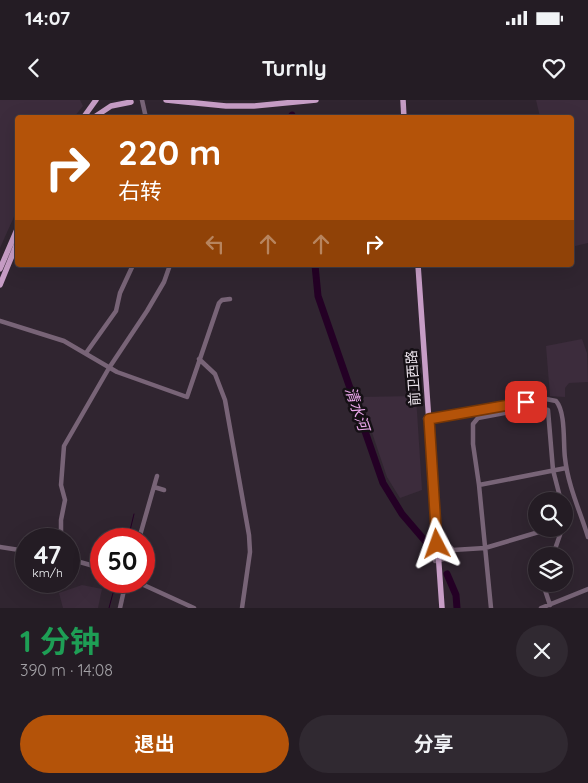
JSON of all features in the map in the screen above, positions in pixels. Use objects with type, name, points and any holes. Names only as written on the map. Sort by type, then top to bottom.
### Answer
[{"type":"main road","points":[[85,115],[96,100]]},
{"type":"main road","points":[[119,100],[134,101]]},
{"type":"main road","points":[[166,100],[226,106],[254,106],[316,100]]},
{"type":"main road","points":[[404,115],[405,100]]},
{"type":"main road","points":[[405,100],[408,115]]},
{"type":"main road","points":[[97,115],[111,106],[134,101]]},
{"type":"main road","points":[[0,269],[15,234]]},
{"type":"main road","points":[[0,284],[15,248]]},
{"type":"main road","name":"前卫西路","points":[[416,267],[440,608]]},
{"type":"street","points":[[142,100],[145,115]]},
{"type":"street","points":[[86,353],[116,311],[120,293],[132,267]]},
{"type":"street","points":[[61,528],[65,500],[61,485],[64,446],[109,368],[147,311],[164,282],[169,267]]},
{"type":"street","points":[[0,321],[64,341],[117,372],[187,397],[219,303],[222,300],[230,299]]},
{"type":"street","points":[[199,359],[212,370],[218,379],[231,428],[249,535],[250,552],[242,608]]},
{"type":"street","points":[[427,419],[552,399],[561,409],[569,483],[588,537]]},
{"type":"street","points":[[491,608],[473,444],[473,424],[478,418],[536,407],[548,410],[553,470],[559,492]]},
{"type":"street","points":[[479,485],[566,468]]},
{"type":"street","points":[[142,528],[157,476]]},
{"type":"street","points":[[154,487],[164,490]]},
{"type":"street","points":[[453,550],[485,548],[528,535]]},
{"type":"street","points":[[435,544],[450,546],[453,550]]},
{"type":"street","points":[[0,547],[15,549]]},
{"type":"street","points":[[437,561],[448,558],[453,550]]},
{"type":"street","points":[[541,608],[588,589]]},
{"type":"street","points":[[155,590],[194,608]]},
{"type":"street","points":[[546,592],[550,605]]},
{"type":"street","points":[[120,608],[123,593]]},
{"type":"shaded area","points":[[0,100],[80,100],[83,106],[76,115],[15,115],[15,214],[0,248]]},
{"type":"shaded area","points":[[536,100],[588,100],[588,243],[574,246],[574,115],[540,115]]},
{"type":"shaded area","points":[[582,339],[587,353],[588,382],[569,383],[565,388],[565,397],[550,396],[546,346]]},
{"type":"shaded area","points":[[416,396],[422,490],[400,498],[387,477],[360,397]]},
{"type":"shaded area","points":[[80,586],[90,587],[90,593],[101,593],[98,608],[63,608],[59,593],[80,593]]},
{"type":"waterway","name":"清水河","points":[[315,267],[318,296],[383,483],[402,514],[426,542]]},
{"type":"waterway","points":[[131,528],[134,514]]},
{"type":"waterway","name":"清水河","points":[[447,574],[456,595],[457,608]]},
{"type":"waterway","points":[[109,608],[113,593]]},
{"type":"route","points":[[437,544],[429,419],[526,402]]}]
